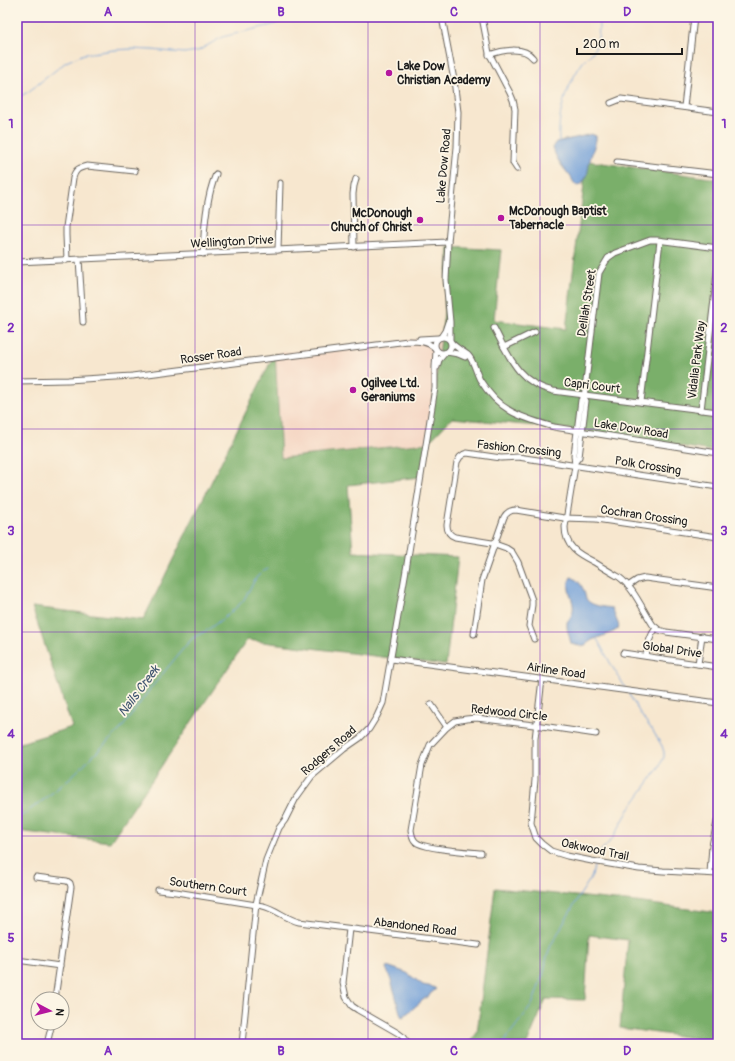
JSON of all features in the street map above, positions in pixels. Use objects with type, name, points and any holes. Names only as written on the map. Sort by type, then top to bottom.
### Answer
[{"type":"street","name":"Lake Dow Road","points":[[442,17],[453,74],[458,112],[457,147],[446,280],[450,341],[468,356],[480,379],[492,397],[503,407],[527,419],[554,427],[718,453]]},
{"type":"street","points":[[482,17],[489,55],[513,100],[515,109],[513,163],[517,169]]},
{"type":"street","points":[[684,107],[694,17]]},
{"type":"street","points":[[489,55],[503,51],[515,51],[527,53],[533,58]]},
{"type":"street","points":[[610,103],[620,99],[718,112]]},
{"type":"street","points":[[617,162],[718,174]]},
{"type":"street","points":[[67,260],[66,228],[75,171],[79,168],[87,166],[135,171]]},
{"type":"street","points":[[203,254],[206,215],[212,182],[216,174]]},
{"type":"street","points":[[354,247],[353,194],[356,179]]},
{"type":"street","points":[[278,250],[280,183]]},
{"type":"street","name":"Delilah Street","points":[[584,396],[599,273],[608,258],[650,240],[718,248]]},
{"type":"street","points":[[641,402],[660,241]]},
{"type":"street","name":"Wellington Drive","points":[[17,262],[448,242]]},
{"type":"street","points":[[80,259],[83,322]]},
{"type":"street","name":"Vidalia Park Way","points":[[701,410],[718,265]]},
{"type":"street","name":"Lake Dow Road","points":[[440,337],[447,327],[449,319]]},
{"type":"street","name":"Capri Court","points":[[494,328],[517,370],[534,384],[549,390],[584,396],[718,412]]},
{"type":"street","points":[[504,347],[535,332]]},
{"type":"street","points":[[446,352],[451,348],[450,341],[446,337],[440,337],[435,342],[436,349],[440,353],[446,352],[458,354],[472,362]]},
{"type":"street","name":"Rosser Road","points":[[408,341],[440,337]]},
{"type":"street","name":"Rosser Road","points":[[17,381],[68,380],[132,376],[408,341],[427,342],[436,349]]},
{"type":"street","name":"Rodgers Road","points":[[436,349],[436,374]]},
{"type":"street","name":"Rodgers Road","points":[[242,1044],[256,904],[266,860],[279,828],[296,798],[312,776],[344,749],[360,738],[370,728],[383,703],[435,388],[436,374],[439,360],[446,352]]},
{"type":"street","points":[[584,396],[581,400],[574,455],[575,464],[565,527],[568,542],[579,554],[619,577],[628,586],[652,625],[656,628],[666,632],[718,639]]},
{"type":"street","points":[[575,464],[580,457],[586,401],[584,396]]},
{"type":"street","name":"Fashion Crossing","points":[[534,640],[529,626],[532,600],[514,555],[509,550],[495,544],[455,537],[447,530],[458,462],[460,457],[467,453],[501,458],[515,457],[575,464]]},
{"type":"street","name":"Polk Crossing","points":[[575,464],[718,486]]},
{"type":"street","name":"Cochran Crossing","points":[[495,544],[505,515],[509,511],[519,511],[566,518],[596,519],[718,537]]},
{"type":"street","points":[[474,634],[482,580],[495,544]]},
{"type":"street","points":[[628,586],[637,580],[645,578],[718,588]]},
{"type":"street","points":[[646,656],[649,640],[656,628]]},
{"type":"street","points":[[698,664],[702,636]]},
{"type":"street","name":"Global Drive","points":[[623,653],[718,667]]},
{"type":"street","name":"Airline Road","points":[[391,659],[718,703]]},
{"type":"street","name":"Oakwood Trail","points":[[542,679],[535,739],[535,780],[531,823],[536,838],[551,851],[568,856],[663,871],[718,874]]},
{"type":"street","points":[[431,704],[447,727]]},
{"type":"street","name":"Redwood Circle","points":[[481,853],[429,847],[415,842],[412,836],[411,830],[422,765],[430,745],[447,727],[455,721],[476,718],[596,734]]},
{"type":"street","points":[[710,873],[712,846],[717,822]]},
{"type":"street","points":[[36,877],[67,881],[72,887],[56,991]]},
{"type":"street","name":"Southern Court","points":[[158,890],[256,904]]},
{"type":"street","name":"Abandoned Road","points":[[256,904],[272,908],[293,921],[478,945]]},
{"type":"street","points":[[349,929],[343,983],[346,997],[353,1007],[398,1033],[408,1044]]},
{"type":"street","points":[[17,960],[60,966]]},
{"type":"street","points":[[48,1044],[50,1031]]},
{"type":"shaded area","points":[[441,337],[428,443],[281,458],[275,353]]},
{"type":"green space","points":[[587,161],[718,179],[718,452],[577,430],[452,418],[428,443],[444,314],[449,247],[501,250],[494,320],[566,329]]},
{"type":"green space","points":[[275,353],[281,458],[428,443],[421,477],[348,485],[353,552],[458,557],[446,665],[247,640],[110,842],[17,831],[17,744],[72,727],[32,607],[143,620]]},
{"type":"green space","points":[[495,888],[636,902],[718,913],[718,1026],[716,1041],[620,1028],[628,940],[589,935],[585,1000],[546,999],[527,1044],[468,1044],[477,1033]]},
{"type":"water","points":[[591,134],[596,136],[596,140],[587,176],[581,185],[577,186],[558,159],[553,146],[556,142]]},
{"type":"water","points":[[571,577],[580,584],[586,599],[589,602],[598,606],[612,608],[619,626],[618,629],[592,640],[585,645],[580,646],[571,643],[567,622],[573,610],[569,588]]},
{"type":"water","points":[[387,966],[407,973],[423,985],[436,989],[403,1017],[401,1016],[393,985],[386,968]]},
{"type":"waterway","points":[[17,98],[28,92],[66,62],[84,54],[131,49],[184,53],[198,51],[222,37],[272,25],[293,17]]},
{"type":"waterway","points":[[559,141],[559,128],[564,101],[568,89],[577,72],[583,62],[592,53],[598,41],[598,17]]},
{"type":"waterway","name":"Nails Creek","points":[[17,819],[46,798],[71,777],[122,728],[150,689],[187,644],[194,637],[206,631],[229,614],[243,601],[256,578],[268,569]]},
{"type":"waterway","points":[[597,639],[625,687]]},
{"type":"waterway","points":[[598,854],[613,838],[630,808],[658,769],[664,757],[662,746],[629,694]]},
{"type":"waterway","points":[[503,1044],[532,1005],[544,972],[551,945],[592,876],[594,866]]},
{"type":"waterway","points":[[713,1043],[718,1041]]},
{"type":"place","name":"Lake Dow Christian Academy","points":[[389,73]]},
{"type":"place","name":"McDonough Baptist Tabernacle","points":[[501,218]]},
{"type":"place","name":"McDonough Church of Christ","points":[[420,220]]},
{"type":"place","name":"Ogilvee Ltd. Geraniums","points":[[353,390]]}]
